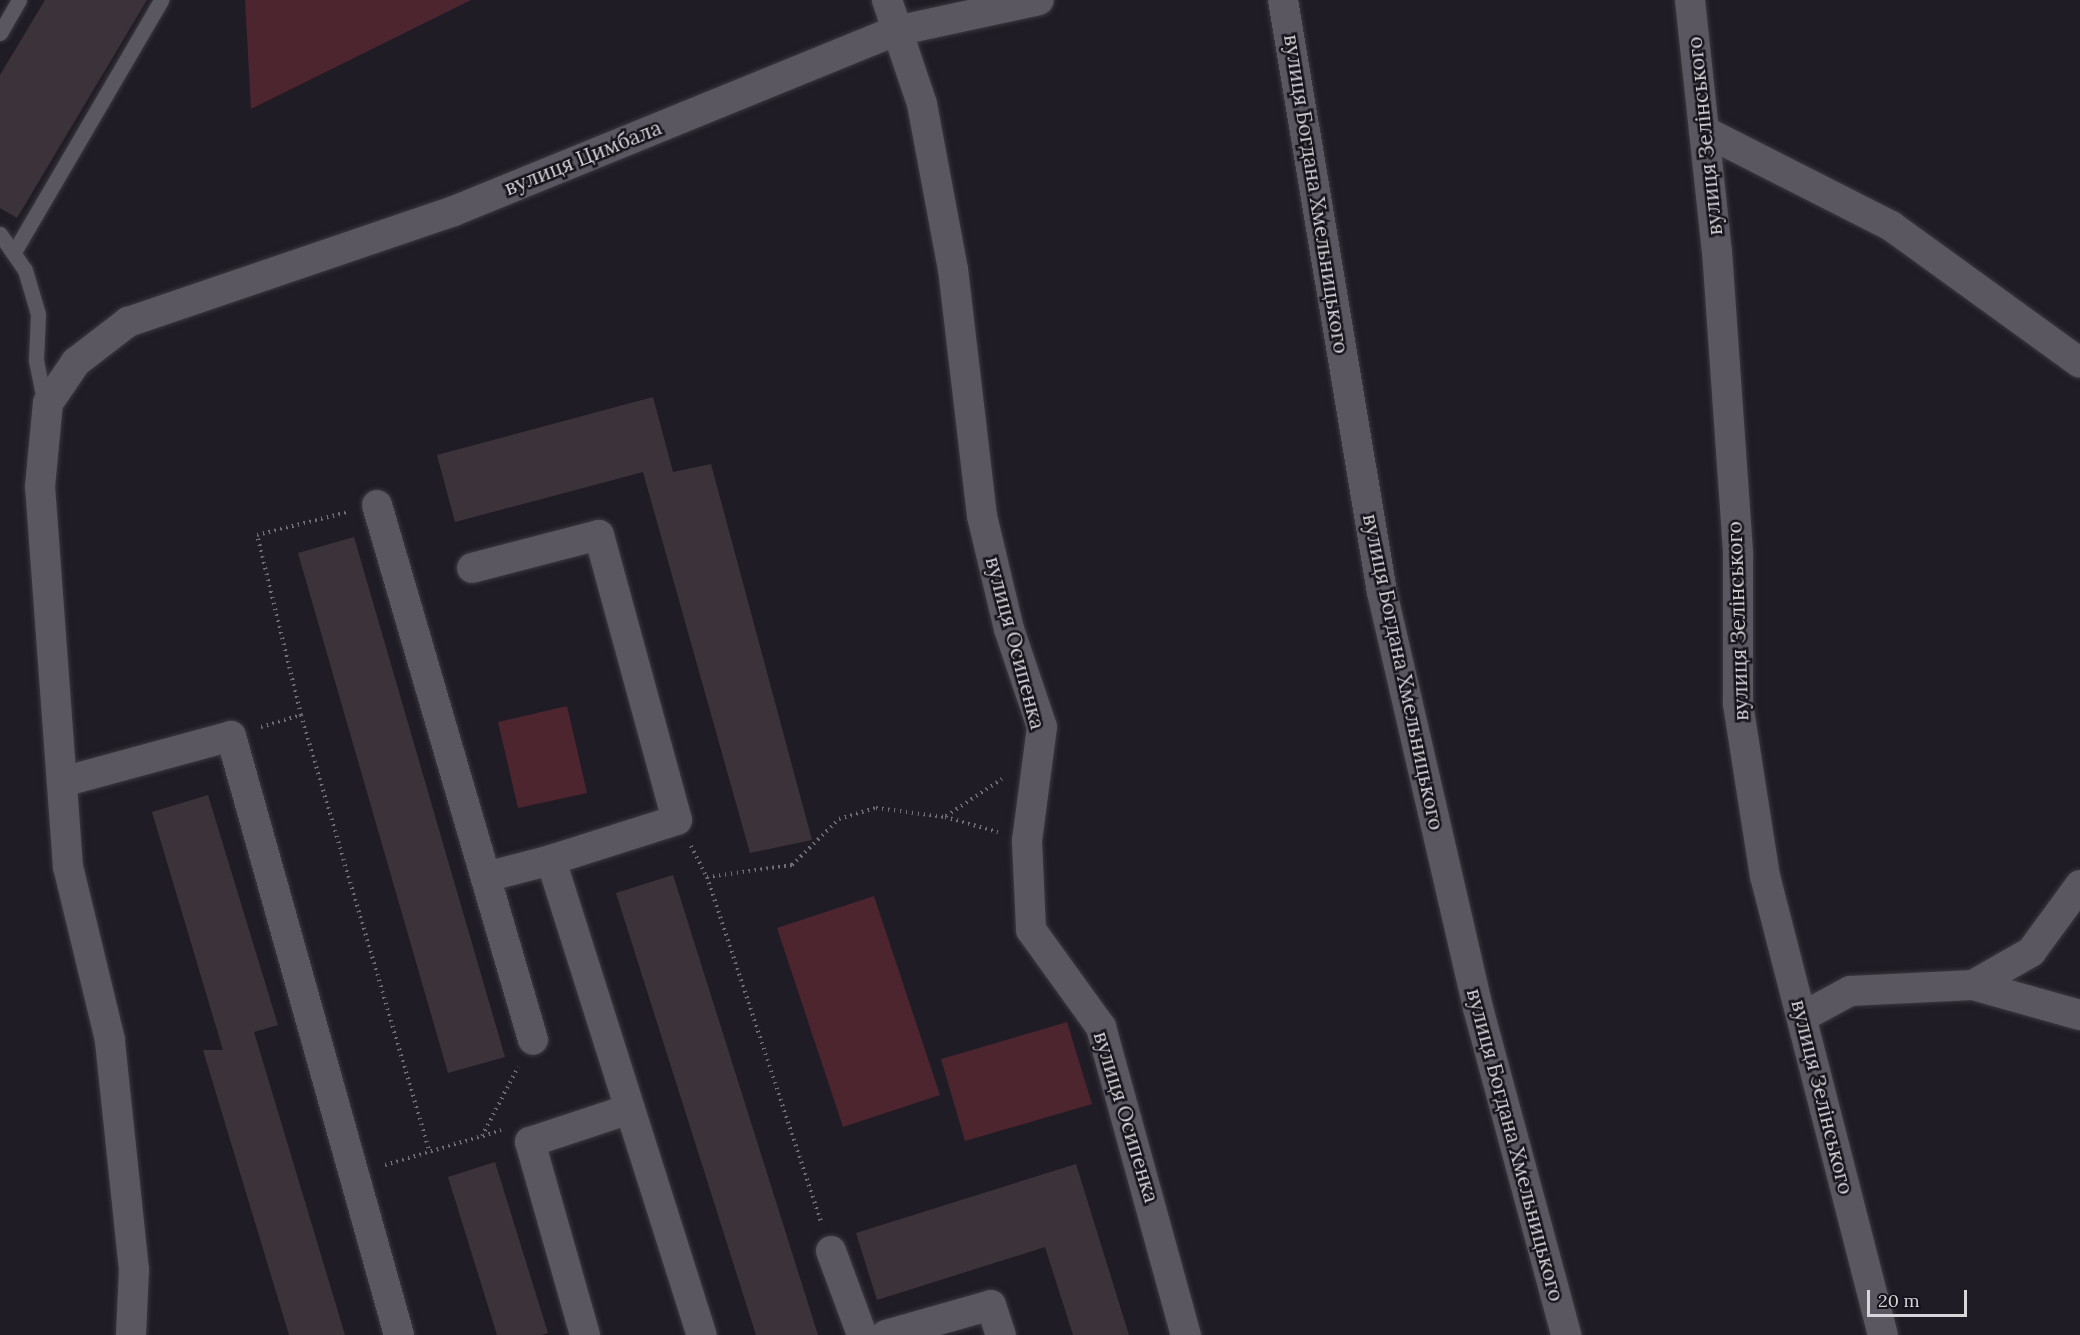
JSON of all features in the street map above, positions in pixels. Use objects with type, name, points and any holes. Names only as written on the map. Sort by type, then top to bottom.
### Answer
[{"type":"street","name":"вулиця Осипенка","points":[[887,0],[922,104],[953,269],[982,516],[1009,629],[1042,727],[1027,841],[1031,930],[1101,1027],[1186,1335]]},
{"type":"street","name":"вулиця Цимбала","points":[[131,1335],[134,1270],[110,1040],[68,867],[40,488],[48,403],[76,362],[128,322],[454,211],[896,31],[1039,0]]},
{"type":"street","name":"вулиця Богдана Хмельницького","points":[[1283,0],[1382,592],[1478,1008],[1566,1335]]},
{"type":"street","name":"вулиця Зелінського","points":[[1690,0],[1704,131],[1738,554],[1738,704],[1765,876],[1882,1335]]},
{"type":"street","points":[[1704,131],[1892,226],[2080,363]]},
{"type":"street","points":[[377,505],[533,1040]]},
{"type":"street","points":[[472,568],[599,535],[678,820],[550,860],[486,877]]},
{"type":"street","points":[[62,782],[231,736],[399,1335]]},
{"type":"street","points":[[550,860],[702,1335]]},
{"type":"street","points":[[1973,985],[2031,952],[2080,885]]},
{"type":"street","points":[[1802,1017],[1850,991],[1973,985],[2080,1015]]},
{"type":"street","points":[[585,1335],[530,1142],[630,1109]]},
{"type":"street","points":[[831,1251],[862,1335]]},
{"type":"street","points":[[886,1335],[991,1305],[1001,1335]]},
{"type":"lane","points":[[0,33],[19,0]]},
{"type":"lane","points":[[14,252],[161,0]]},
{"type":"lane","points":[[0,234],[14,252],[38,314],[36,360],[46,416]]},
{"type":"path","points":[[377,505],[257,535],[301,715],[430,1152]]},
{"type":"path","points":[[231,736],[301,715]]},
{"type":"path","points":[[945,817],[1014,771]]},
{"type":"path","points":[[707,877],[792,865],[839,819],[876,808],[945,817],[1027,841]]},
{"type":"path","points":[[678,820],[707,877],[831,1251]]},
{"type":"path","points":[[354,1174],[482,1136],[533,1040]]},
{"type":"shaded area","points":[[245,0],[471,0],[251,109]]},
{"type":"shaded area","points":[[567,706],[587,793],[518,808],[498,722]]},
{"type":"shaded area","points":[[874,896],[940,1095],[843,1127],[777,928]]},
{"type":"shaded area","points":[[1067,1022],[1092,1104],[965,1141],[941,1059]]},
{"type":"building","points":[[45,0],[147,0],[17,218],[0,208],[0,75]]},
{"type":"building","points":[[653,397],[673,472],[711,464],[812,840],[750,853],[643,472],[455,522],[437,455]]},
{"type":"building","points":[[354,537],[505,1057],[448,1073],[298,553]]},
{"type":"building","points":[[208,795],[278,1025],[254,1032],[345,1335],[289,1335],[203,1050],[223,1050],[152,812]]},
{"type":"building","points":[[673,875],[818,1335],[756,1335],[616,893]]},
{"type":"building","points":[[495,1162],[548,1333],[497,1335],[448,1177]]},
{"type":"building","points":[[1076,1164],[1129,1335],[1073,1335],[1045,1247],[877,1300],[856,1233]]}]
